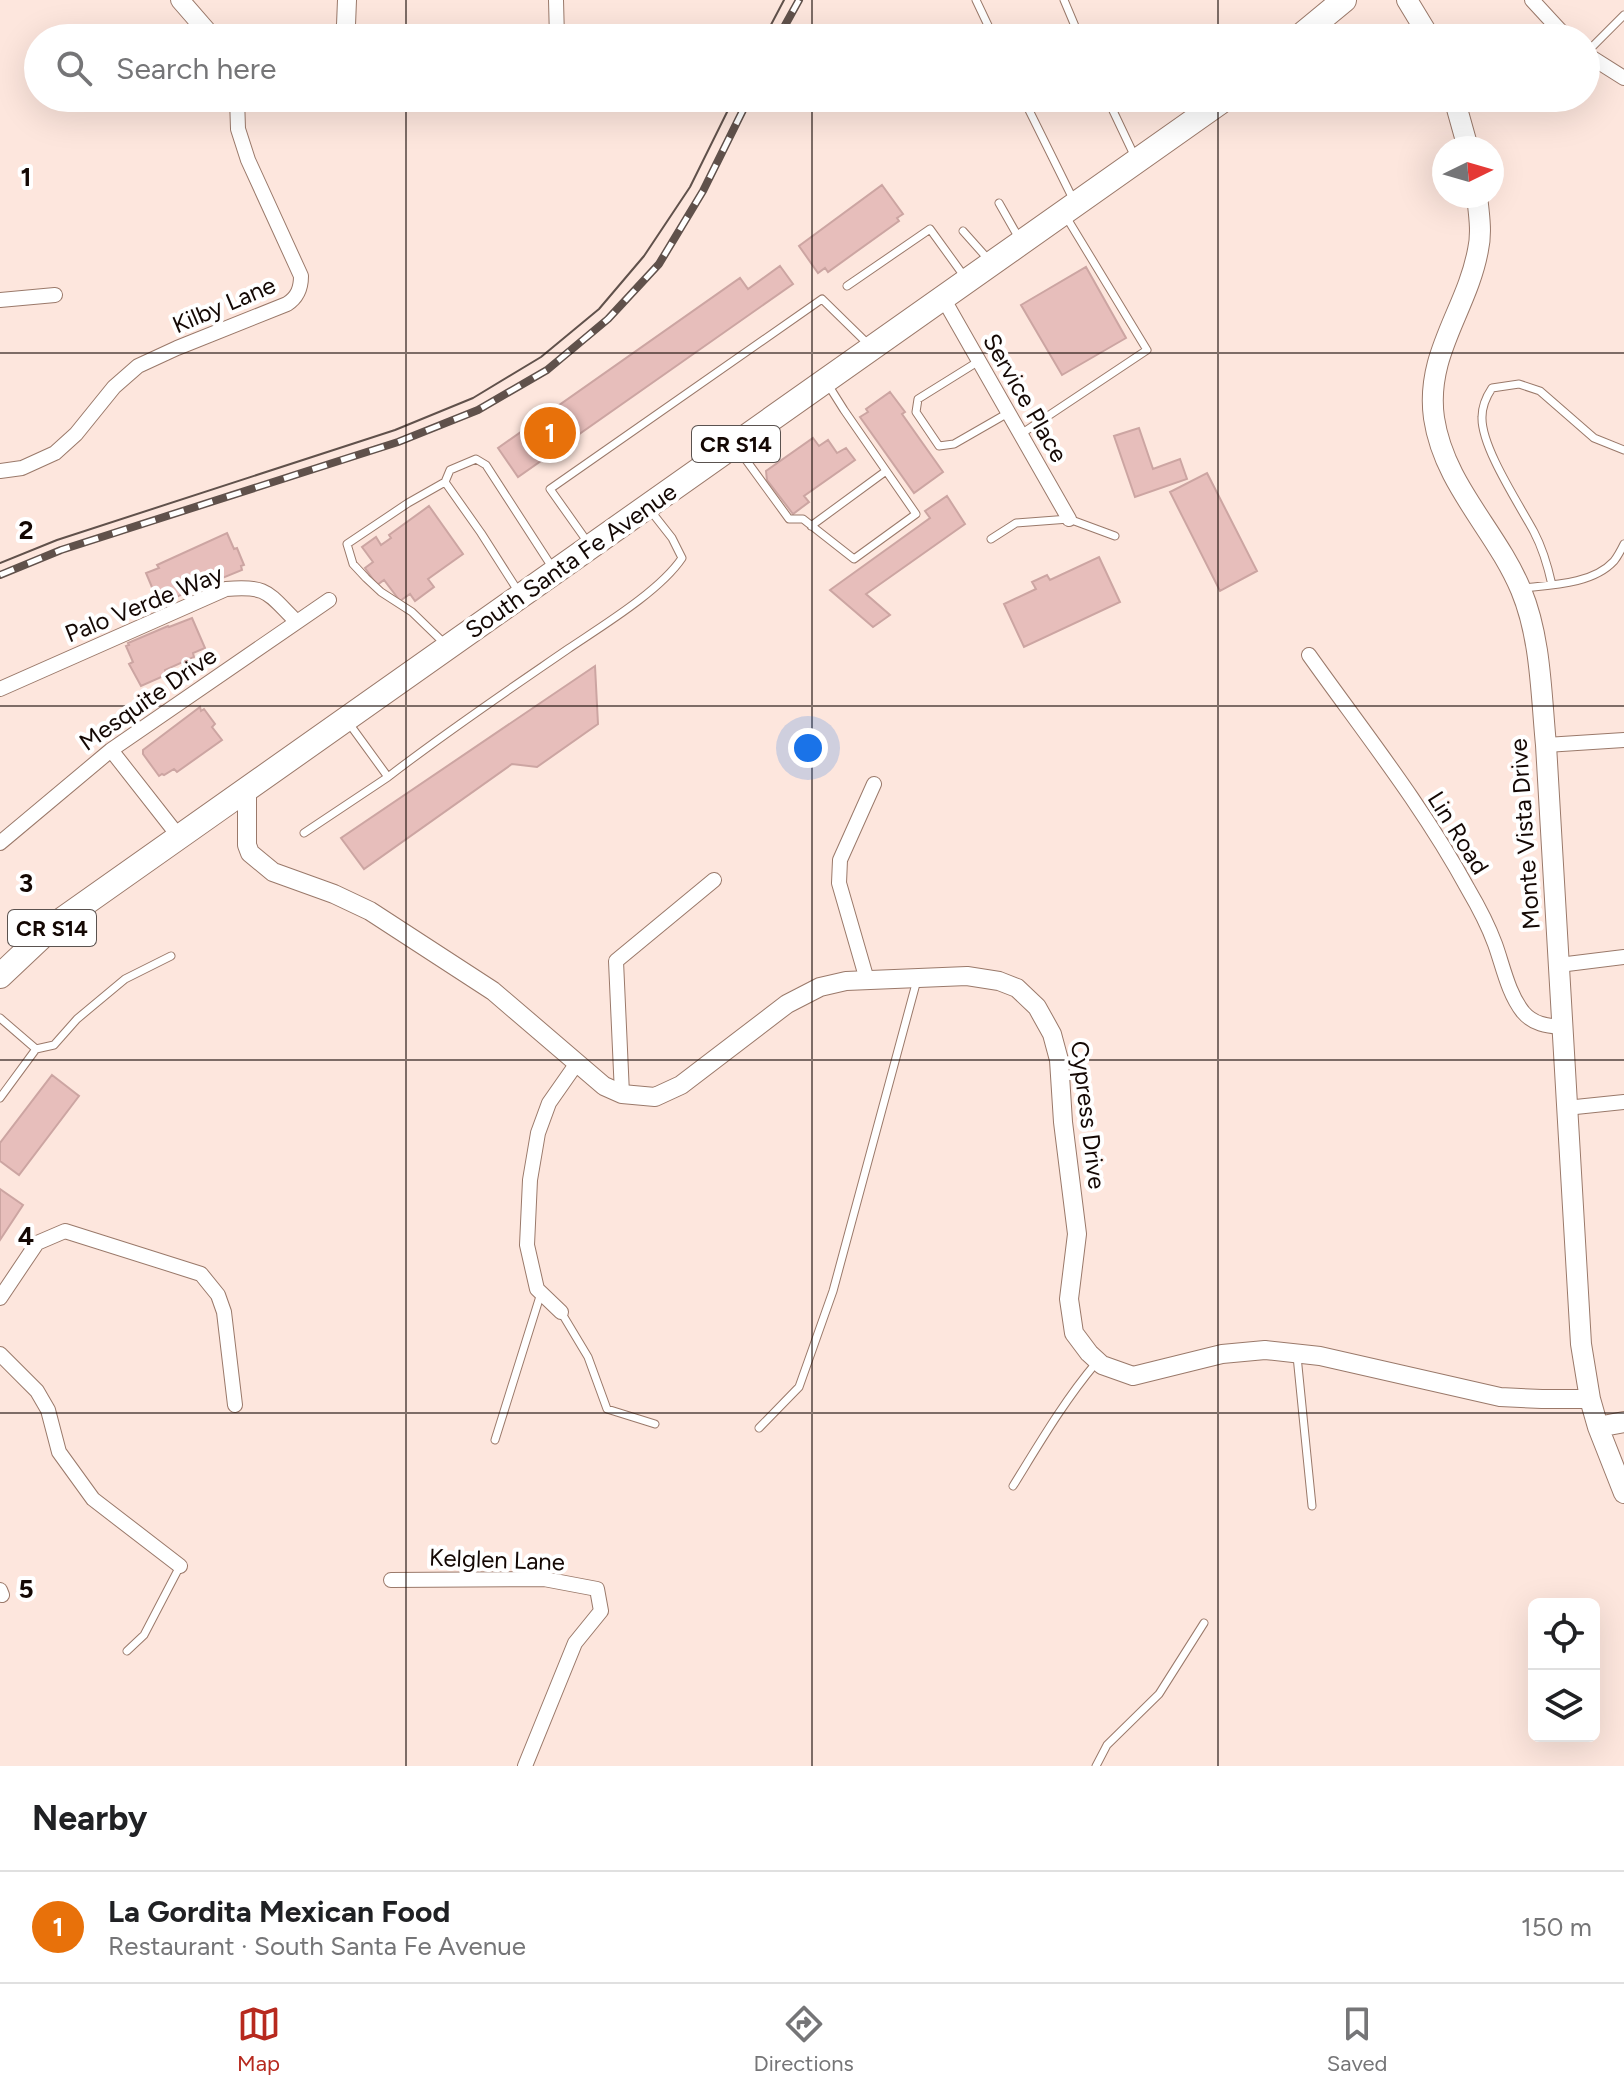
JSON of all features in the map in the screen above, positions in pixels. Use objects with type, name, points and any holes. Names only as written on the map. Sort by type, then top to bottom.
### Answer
[{"type":"main road","points":[[1407,0],[1422,24]]},
{"type":"main road","points":[[1314,24],[1340,1]]},
{"type":"main road","name":"South Santa Fe Avenue","points":[[0,976],[53,926],[1206,112]]},
{"type":"main road","points":[[1458,112],[1465,136]]},
{"type":"main road","name":"Monte Vista Drive","points":[[1478,208],[1478,251],[1436,369],[1434,419],[1443,454],[1458,487],[1521,588],[1530,615],[1538,659],[1546,745],[1581,1344],[1598,1427],[1624,1493]]},
{"type":"main road","points":[[1598,1427],[1624,1422]]},
{"type":"street","points":[[180,0],[201,24]]},
{"type":"street","points":[[346,24],[347,0]]},
{"type":"street","points":[[556,0],[557,24]]},
{"type":"street","points":[[1532,0],[1554,24]]},
{"type":"street","points":[[1600,63],[1624,78]]},
{"type":"street","name":"Kilby Lane","points":[[0,471],[22,468],[55,453],[76,434],[114,387],[138,366],[287,304],[298,293],[301,276],[248,160],[238,129],[237,112]]},
{"type":"street","points":[[0,300],[55,295]]},
{"type":"street","name":"Service Place","points":[[943,298],[1069,519]]},
{"type":"street","name":"Palo Verde Way","points":[[0,689],[226,589],[262,589],[297,622]]},
{"type":"street","name":"Mesquite Drive","points":[[0,843],[111,750],[329,600]]},
{"type":"street","name":"Lin Road","points":[[1309,655],[1453,862],[1486,922],[1511,990],[1523,1012],[1545,1026],[1561,1027]]},
{"type":"street","points":[[1546,745],[1624,740]]},
{"type":"street","points":[[111,750],[180,838]]},
{"type":"street","points":[[867,980],[839,883],[840,860],[874,784]]},
{"type":"street","points":[[247,791],[245,836],[250,853],[263,865],[284,877],[334,894],[370,911],[493,991],[604,1086],[622,1094],[616,961],[714,880]]},
{"type":"street","points":[[1559,965],[1624,957]]},
{"type":"street","name":"Cypress Drive","points":[[622,1094],[655,1097],[681,1085],[787,1004],[820,987],[846,981],[967,976],[999,981],[1017,988],[1037,1007],[1052,1034],[1059,1060],[1063,1122],[1077,1234],[1069,1299],[1074,1333],[1098,1362]]},
{"type":"street","points":[[561,1312],[537,1289],[527,1245],[530,1180],[538,1133],[549,1103],[577,1063]]},
{"type":"street","points":[[1566,1108],[1624,1102]]},
{"type":"street","points":[[0,1298],[37,1243],[65,1231],[201,1274],[218,1295],[224,1312],[235,1405]]},
{"type":"street","points":[[1098,1362],[1133,1376],[1222,1354],[1265,1350],[1332,1359],[1500,1397],[1590,1399]]},
{"type":"street","points":[[0,1354],[37,1391],[48,1410],[59,1452],[93,1499],[180,1566]]},
{"type":"street","name":"Kelglen Lane","points":[[391,1580],[544,1579],[597,1589],[601,1611],[575,1643],[525,1766]]},
{"type":"lane","points":[[976,0],[987,24]]},
{"type":"lane","points":[[1064,0],[1074,24]]},
{"type":"lane","points":[[1600,40],[1624,15]]},
{"type":"lane","points":[[1021,434],[1147,350],[1070,209],[1029,112]]},
{"type":"lane","points":[[1114,112],[1137,161]]},
{"type":"lane","points":[[999,203],[1021,243]]},
{"type":"lane","points":[[847,286],[930,229],[967,281]]},
{"type":"lane","points":[[963,231],[992,263]]},
{"type":"lane","points":[[591,547],[550,489],[822,299],[872,348]]},
{"type":"lane","points":[[979,361],[918,399],[916,412],[939,446],[954,444],[1008,413]]},
{"type":"lane","points":[[735,445],[789,519],[803,519],[854,559],[916,514],[826,381]]},
{"type":"lane","points":[[1552,585],[1535,534],[1508,487],[1484,433],[1482,417],[1485,400],[1492,388],[1519,384],[1540,391],[1594,438],[1624,450]]},
{"type":"lane","points":[[449,648],[412,612],[366,578],[353,564],[347,544],[445,482],[450,470],[476,459],[486,465],[555,572]]},
{"type":"lane","points":[[811,526],[886,471]]},
{"type":"lane","points":[[445,482],[522,596]]},
{"type":"lane","points":[[304,833],[619,615],[673,571],[682,558],[672,538],[647,507]]},
{"type":"lane","points":[[991,539],[1016,523],[1069,519],[1115,536]]},
{"type":"lane","points":[[1521,588],[1552,585],[1599,573],[1614,560],[1624,544]]},
{"type":"lane","points":[[347,720],[388,777]]},
{"type":"lane","points":[[0,1098],[36,1049],[54,1045],[77,1019],[125,979],[171,956]]},
{"type":"lane","points":[[759,1428],[799,1387],[833,1291],[918,978]]},
{"type":"lane","points":[[0,1018],[36,1049]]},
{"type":"lane","points":[[495,1440],[541,1293]]},
{"type":"lane","points":[[561,1312],[588,1357],[607,1409],[655,1424]]},
{"type":"lane","points":[[1297,1354],[1312,1506]]},
{"type":"lane","points":[[1013,1486],[1056,1416],[1098,1362]]},
{"type":"lane","points":[[127,1651],[144,1635],[180,1566]]},
{"type":"lane","points":[[1096,1766],[1107,1745],[1159,1694],[1204,1623]]},
{"type":"building","points":[[882,185],[903,214],[897,218],[899,221],[828,272],[825,268],[818,273],[799,246]]},
{"type":"building","points":[[780,266],[793,284],[518,477],[498,448],[740,278],[748,289]]},
{"type":"building","points":[[1086,267],[1126,338],[1062,375],[1021,305]]},
{"type":"building","points":[[890,392],[943,472],[914,493],[860,417]]},
{"type":"building","points":[[1139,428],[1153,469],[1180,459],[1187,479],[1135,497],[1114,436]]},
{"type":"building","points":[[813,438],[819,446],[828,440],[837,453],[846,448],[855,460],[804,496],[809,502],[793,514],[767,480],[766,471]]},
{"type":"building","points":[[1207,473],[1257,571],[1220,591],[1170,492]]},
{"type":"building","points":[[947,496],[965,524],[866,594],[890,615],[873,627],[830,590],[930,518],[925,511]]},
{"type":"building","points":[[429,506],[463,554],[428,579],[434,587],[415,601],[410,594],[400,601],[384,580],[377,585],[365,568],[373,562],[362,547],[376,537],[381,545],[391,538],[389,535]]},
{"type":"building","points":[[227,533],[244,565],[241,566],[242,570],[159,604],[146,573]]},
{"type":"building","points":[[1099,557],[1120,602],[1024,647],[1004,604],[1036,589],[1032,582],[1047,575],[1050,580]]},
{"type":"building","points":[[192,618],[205,648],[193,653],[194,657],[165,670],[166,675],[141,686],[129,664],[133,662],[126,646],[128,643]]},
{"type":"building","points":[[595,666],[598,724],[537,767],[512,764],[364,869],[341,838]]},
{"type":"building","points":[[200,707],[215,724],[212,727],[222,740],[177,772],[174,769],[159,776],[143,750]]},
{"type":"building","points":[[52,1075],[79,1096],[19,1175],[0,1161],[0,1143]]},
{"type":"building","points":[[0,1189],[23,1205],[0,1240]]},
{"type":"tram line","points":[[771,24],[784,0]]},
{"type":"tram line","points":[[0,563],[57,540],[395,430],[473,398],[541,357],[599,309],[644,256],[690,187],[727,112]]},
{"type":"railway","points":[[786,24],[799,0]]},
{"type":"railway","points":[[0,575],[61,550],[398,442],[478,410],[547,370],[608,319],[659,264],[703,191],[742,112]]},
{"type":"place","name":"La Gordita Mexican Food","points":[[550,433]]}]
